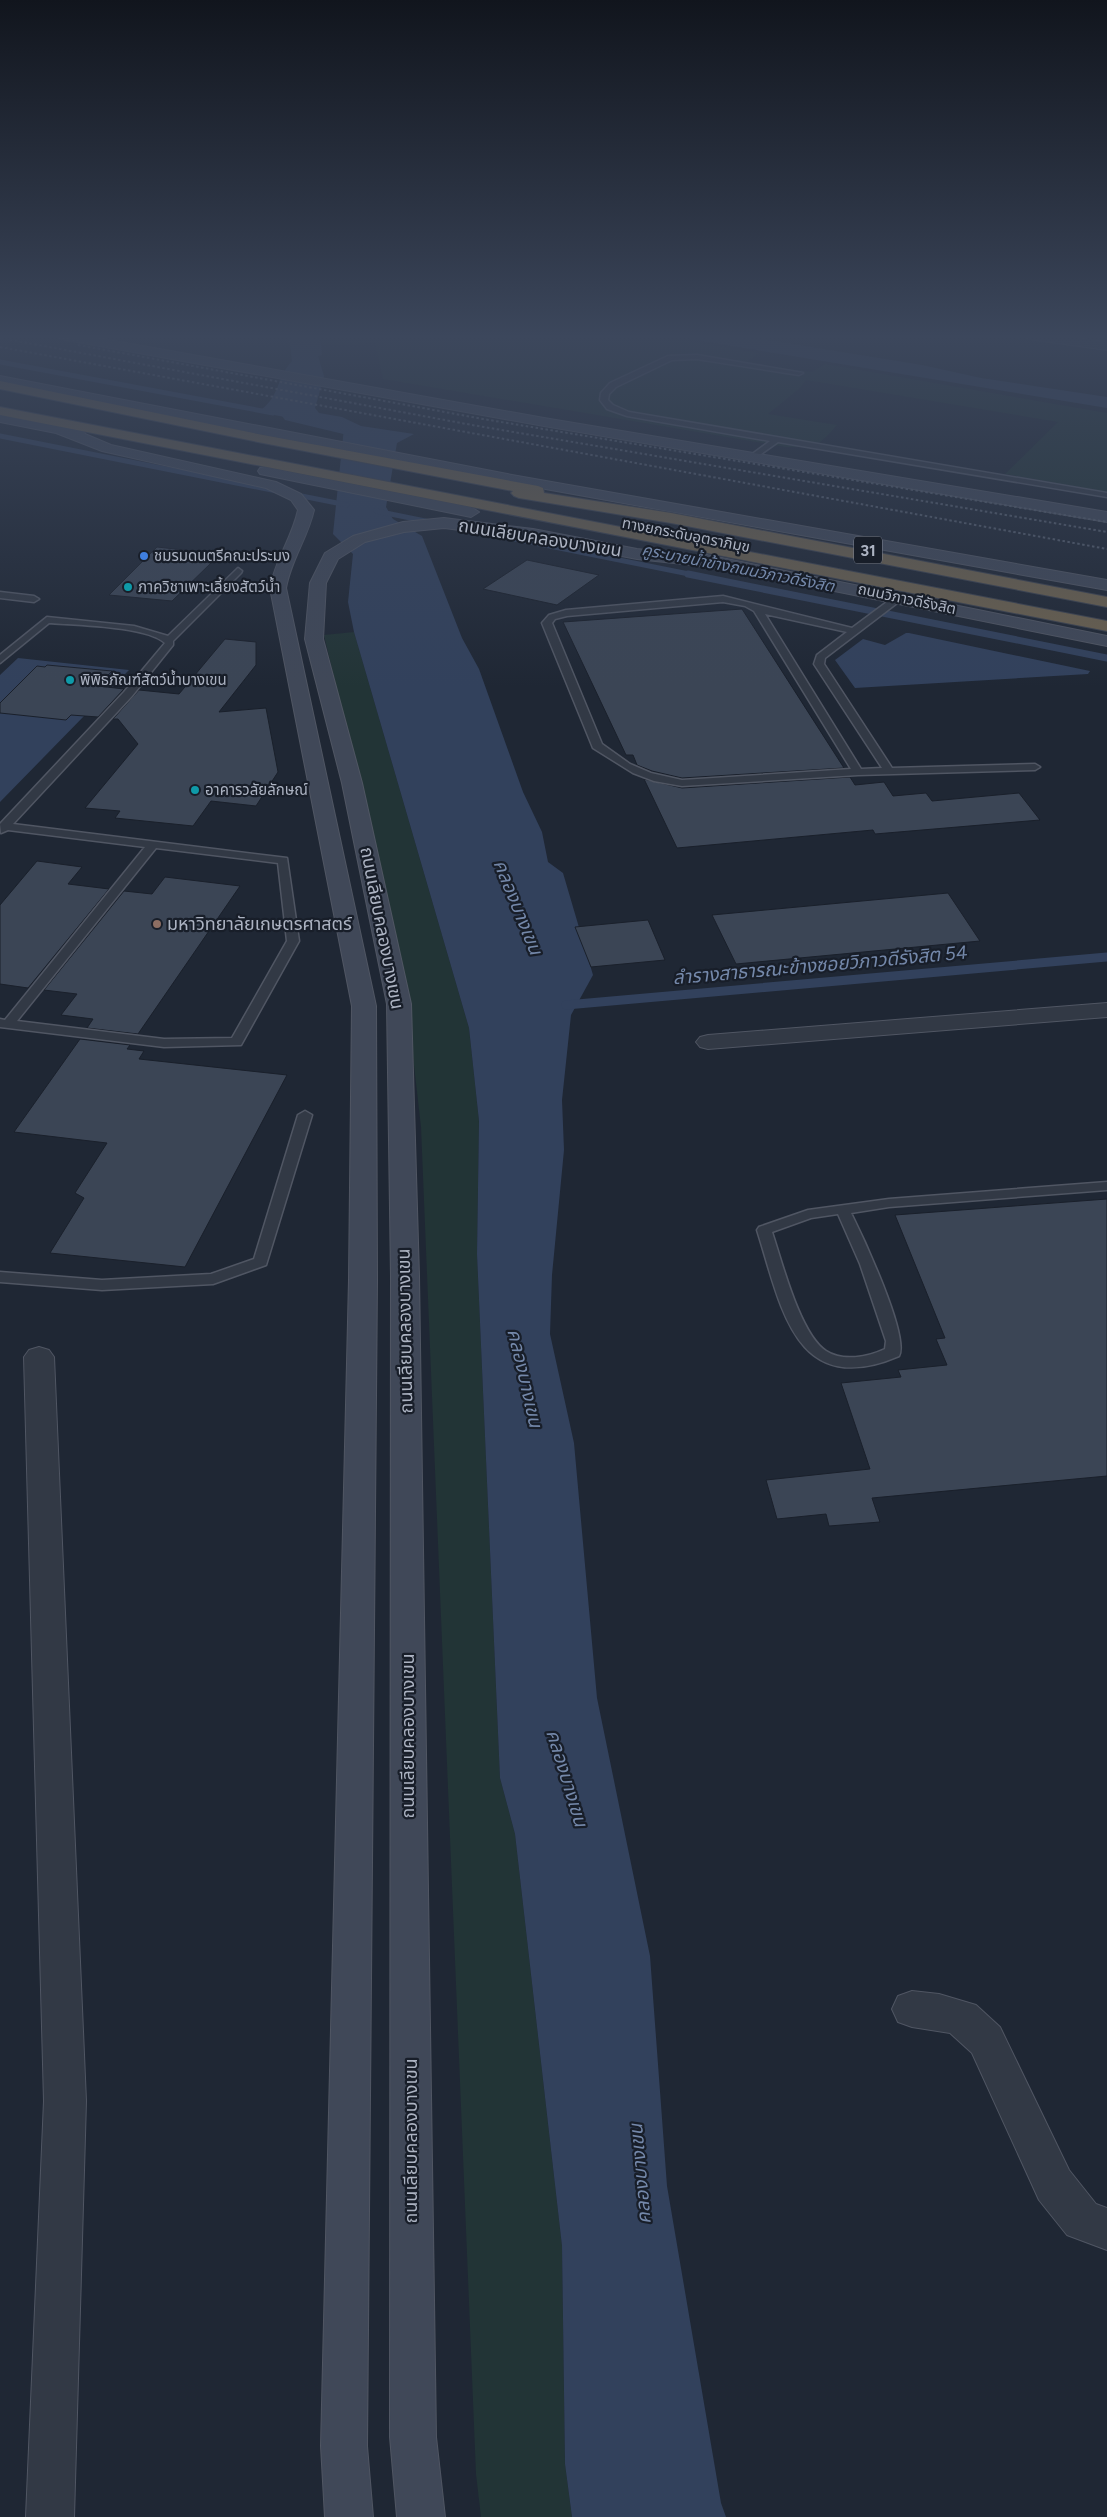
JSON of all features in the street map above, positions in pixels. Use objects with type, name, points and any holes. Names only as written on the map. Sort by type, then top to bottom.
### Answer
[{"type":"highway","name":"ถนนวิภาวดีรังสิต","points":[[201,452],[311,475]]},
{"type":"highway","name":"ทางยกระดับอุตราภิมุข","points":[[251,452],[1107,614]]},
{"type":"highway","name":"ทางยกระดับอุตราภิมุข","points":[[310,452],[502,490],[671,518],[1107,602]]},
{"type":"highway","name":"31","points":[[353,452],[629,506],[1107,594]]},
{"type":"highway","name":"ถนนวิภาวดีรังสิต","points":[[400,493],[640,535],[1107,626]]},
{"type":"highway","points":[[629,506],[794,528]]},
{"type":"highway","points":[[640,535],[840,585]]},
{"type":"main road","name":"ถนนเลียบคลองบางเขน","points":[[129,452],[200,467],[271,485],[296,496],[306,510],[303,526],[287,554],[278,588],[364,1006],[363,1300],[344,2446],[349,2517]]},
{"type":"main road","name":"ถนนวิภาวดีรังสิต","points":[[186,452],[400,493],[719,563],[840,585],[892,602],[1107,640]]},
{"type":"main road","points":[[728,452],[1107,518]]},
{"type":"main road","name":"31","points":[[401,462],[794,528],[1107,585]]},
{"type":"main road","name":"ถนนเลียบคลองบางเขน","points":[[420,2517],[413,2437],[405,1296],[399,1004],[352,783],[314,638],[318,583],[330,556],[359,539],[403,527],[444,523],[533,534],[637,554],[719,563]]},
{"type":"street","points":[[708,1042],[1107,1010]]},
{"type":"street","points":[[38,1357],[65,2100],[50,2517]]},
{"type":"street","points":[[912,2009],[939,2012],[962,2018],[986,2040],[1054,2185],[1082,2220],[1107,2229]]},
{"type":"lane","points":[[754,457],[760,452]]},
{"type":"lane","points":[[856,452],[1107,495]]},
{"type":"lane","points":[[3,829],[128,694],[170,643],[170,640],[238,570]]},
{"type":"lane","points":[[0,595],[34,599]]},
{"type":"lane","points":[[854,632],[723,599],[566,614],[552,617],[547,623],[597,746],[612,759],[657,780],[682,784],[858,772],[1035,767]]},
{"type":"lane","points":[[889,771],[819,664],[820,657],[824,652],[854,632],[892,602]]},
{"type":"lane","points":[[758,609],[858,772]]},
{"type":"lane","points":[[0,660],[47,620],[147,630],[170,640]]},
{"type":"lane","points":[[3,829],[153,844],[283,860],[293,941],[236,1042],[164,1044],[4,1024]]},
{"type":"lane","points":[[4,1024],[153,844]]},
{"type":"lane","points":[[0,1277],[102,1285],[213,1279],[262,1262],[305,1115]]},
{"type":"lane","points":[[843,1210],[868,1264],[894,1341],[892,1352],[881,1358],[853,1362],[834,1359],[818,1353],[800,1332],[764,1230],[808,1214],[889,1203],[1107,1186]]},
{"type":"shaded area","points":[[1027,452],[1107,452],[1107,492],[1005,474]]},
{"type":"shaded area","points":[[354,632],[469,1028],[479,1121],[477,1254],[500,1778],[515,1834],[562,2246],[565,2464],[572,2517],[481,2517],[476,2474],[421,1127],[403,968],[324,635]]},
{"type":"water","points":[[341,452],[395,452],[386,507],[393,519],[422,536],[462,638],[479,669],[523,792],[542,832],[548,862],[563,873],[593,975],[571,1015],[562,1100],[564,1150],[552,1275],[550,1334],[574,1443],[597,1698],[650,1956],[667,2186],[721,2503],[726,2517],[572,2517],[565,2464],[562,2246],[515,1834],[500,1778],[477,1254],[479,1121],[469,1028],[354,632],[348,602],[353,554],[333,534]]},
{"type":"water","points":[[906,633],[1090,671],[1088,674],[855,688],[835,660],[863,639],[885,645]]},
{"type":"water","points":[[18,658],[129,670],[0,802],[0,675]]},
{"type":"building","points":[[157,547],[193,551],[184,560],[211,563],[172,601],[109,595]]},
{"type":"building","points":[[527,560],[599,575],[557,605],[483,589]]},
{"type":"building","points":[[742,609],[844,768],[682,778],[652,771],[637,765],[633,755],[626,755],[563,622]]},
{"type":"building","points":[[225,639],[256,642],[256,665],[219,712],[266,708],[278,772],[256,806],[211,801],[193,826],[115,818],[120,811],[85,808],[138,744],[118,719],[113,719],[139,690],[179,694]]},
{"type":"building","points":[[47,665],[112,671],[98,686],[124,689],[98,717],[71,715],[66,720],[0,713],[0,703],[37,666],[45,667]]},
{"type":"building","points":[[850,777],[855,785],[884,782],[893,796],[926,793],[932,801],[1019,793],[1040,820],[875,834],[873,830],[677,848],[644,779],[682,788]]},
{"type":"building","points":[[37,861],[82,867],[68,884],[109,889],[28,988],[0,984],[0,905]]},
{"type":"building","points":[[165,877],[240,886],[138,1034],[87,1028],[93,1019],[61,1015],[77,994],[44,990],[124,891],[152,894]]},
{"type":"building","points":[[948,893],[980,941],[736,964],[712,915]]},
{"type":"building","points":[[648,920],[665,960],[591,967],[575,927]]},
{"type":"building","points":[[80,1039],[130,1045],[127,1049],[144,1051],[139,1059],[287,1075],[185,1267],[50,1253],[84,1198],[75,1193],[107,1143],[14,1132]]},
{"type":"building","points":[[1107,1199],[1107,1476],[872,1498],[880,1522],[829,1526],[826,1514],[777,1519],[766,1480],[870,1469],[841,1383],[901,1377],[898,1370],[947,1365],[936,1339],[945,1338],[895,1215]]},
{"type":"waterway","points":[[83,452],[347,505]]},
{"type":"waterway","name":"คลองบางเขน","points":[[367,452],[367,457]]},
{"type":"waterway","name":"คูระบายน้ำข้างถนนวิภาวดีรังสิต","points":[[376,511],[435,523]]},
{"type":"waterway","name":"คูระบายน้ำข้างถนนวิภาวดีรังสิต","points":[[474,531],[694,575]]},
{"type":"waterway","name":"คูระบายน้ำข้างถนนวิภาวดีรังสิต","points":[[688,574],[1107,658]]},
{"type":"waterway","name":"ลำรางสาธารณะข้างซอยวิภาวดีรังสิต 54","points":[[566,1005],[1107,957]]},
{"type":"railway","points":[[578,452],[1107,549]]},
{"type":"railway","points":[[635,452],[1107,532]]},
{"type":"railway","points":[[686,452],[1107,522]]},
{"type":"place","name":"ชมรมดนตรีคณะประมง","points":[[144,556]]},
{"type":"place","name":"ภาควิชาเพาะเลี้ยงสัตว์น้ำ","points":[[128,587]]},
{"type":"place","name":"พิพิธภัณฑ์สัตว์น้ำบางเขน","points":[[70,680]]},
{"type":"place","name":"อาคารวลัยลักษณ์","points":[[195,790]]},
{"type":"place","name":"มหาวิทยาลัยเกษตรศาสตร์","points":[[157,924]]}]
